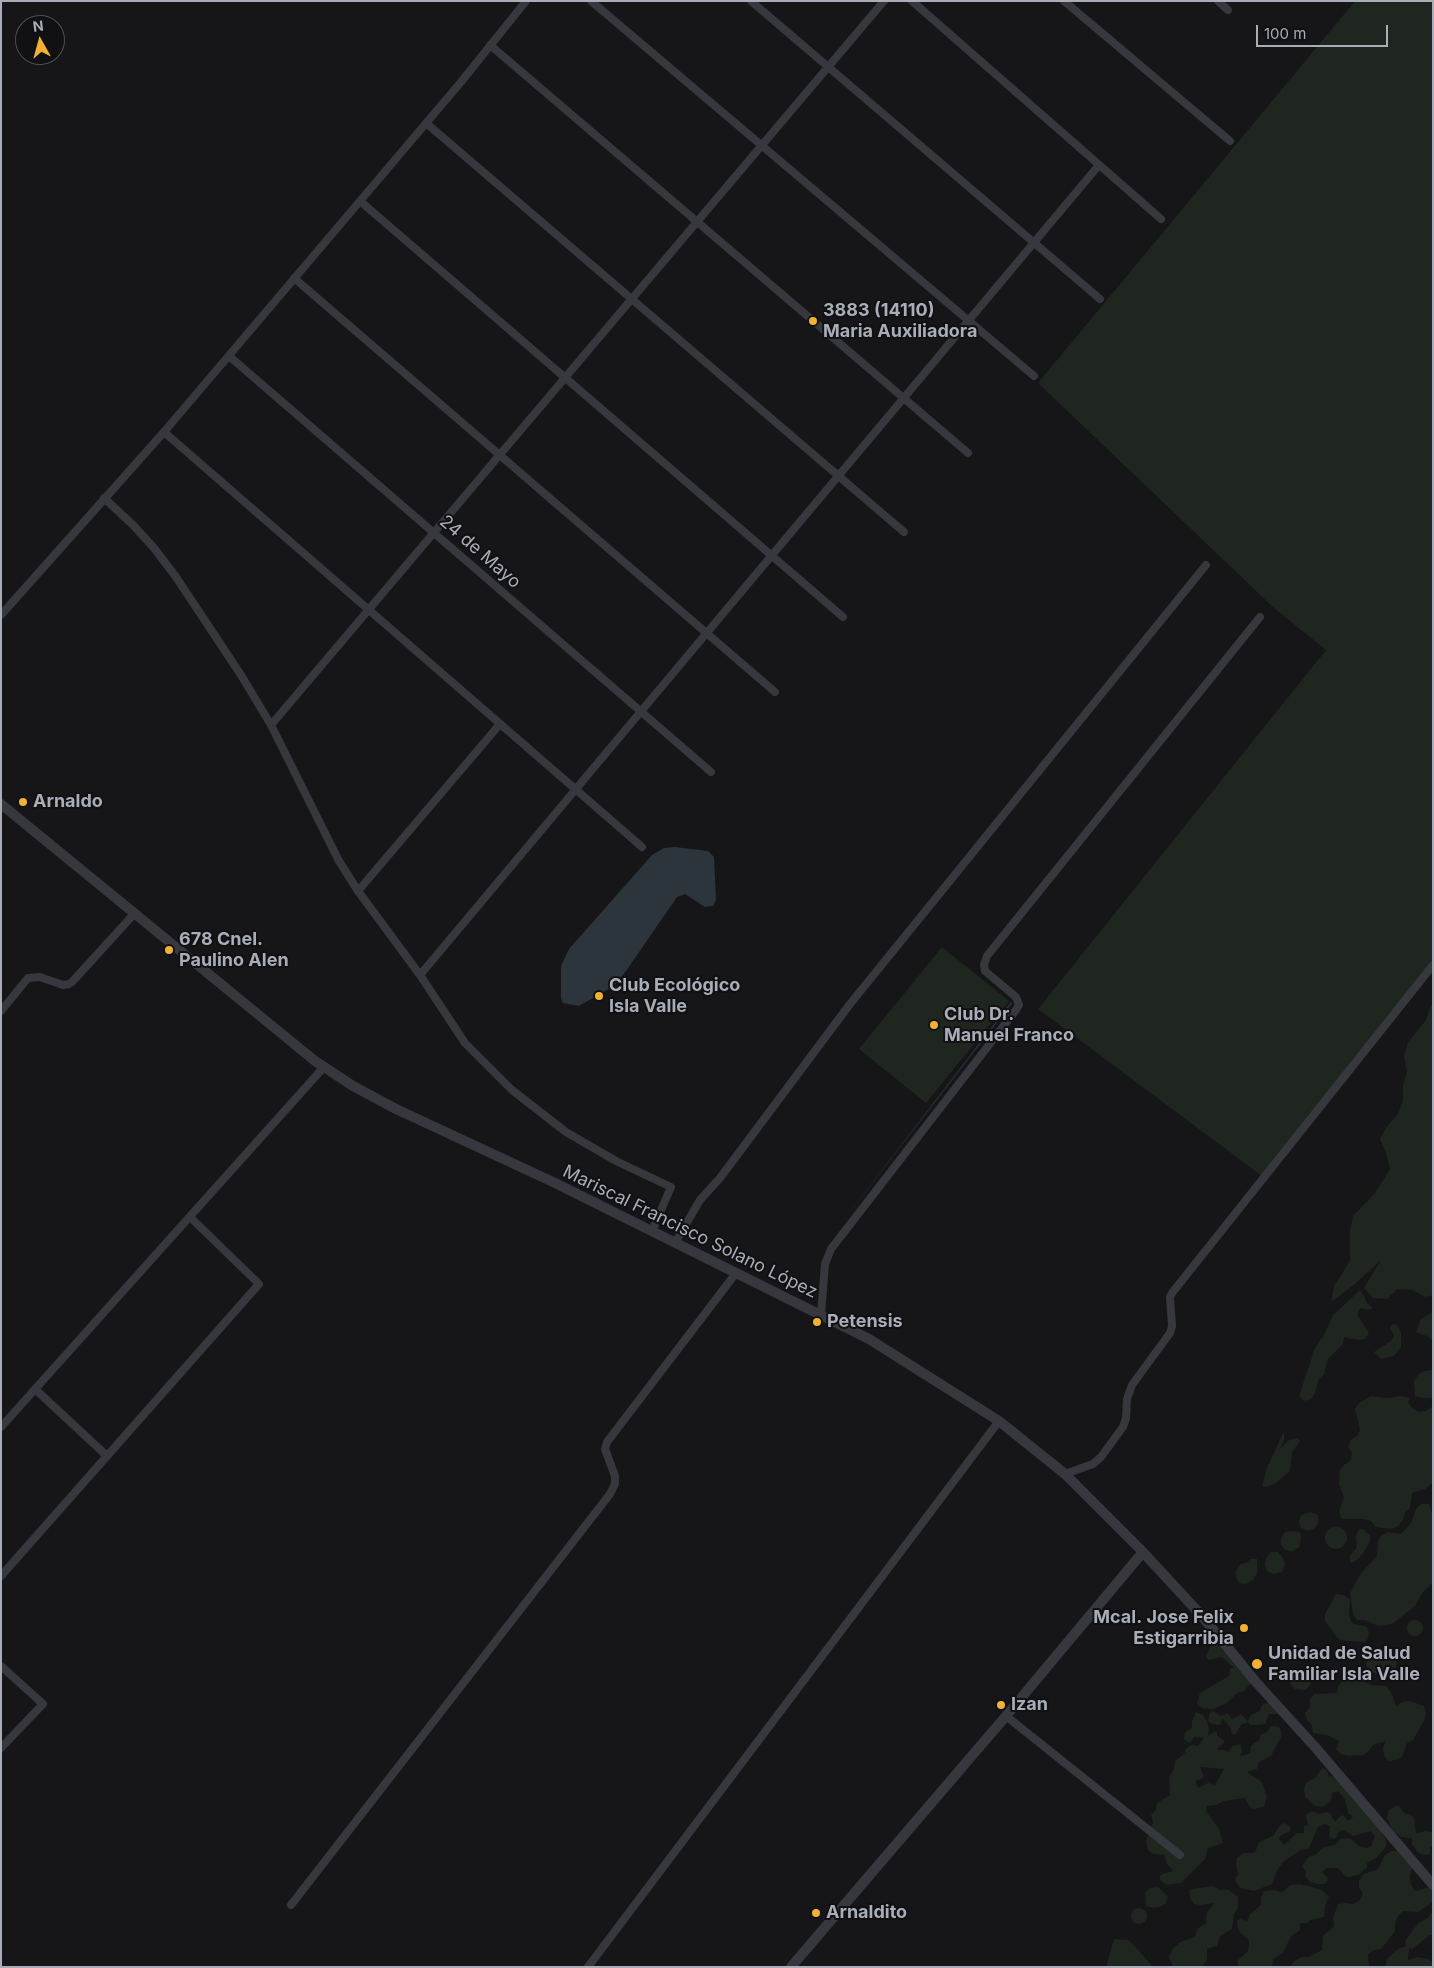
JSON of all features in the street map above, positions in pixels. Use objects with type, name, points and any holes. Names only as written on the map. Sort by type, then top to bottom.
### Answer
[{"type":"street","points":[[1,615],[229,356],[426,123],[526,1]]},
{"type":"street","points":[[591,1],[1034,376]]},
{"type":"street","points":[[751,1],[1100,299]]},
{"type":"street","points":[[271,725],[884,1]]},
{"type":"street","points":[[912,1],[1161,219]]},
{"type":"street","points":[[1064,1],[1230,141]]},
{"type":"street","points":[[1218,1],[1228,10]]},
{"type":"street","points":[[490,45],[968,453]]},
{"type":"street","points":[[426,123],[904,532]]},
{"type":"street","points":[[420,975],[1100,165]]},
{"type":"street","points":[[360,201],[842,617]]},
{"type":"street","points":[[294,278],[775,692]]},
{"type":"street","name":"24 de Mayo","points":[[229,356],[710,772]]},
{"type":"street","points":[[164,432],[642,847]]},
{"type":"street","points":[[104,498],[154,548],[176,577],[241,675],[271,725],[339,861],[358,891],[420,975],[465,1043],[512,1090],[566,1132],[616,1162],[671,1188],[652,1231]]},
{"type":"street","points":[[675,1243],[700,1200],[720,1178],[850,1004],[1206,565]]},
{"type":"street","points":[[821,1315],[825,1264],[831,1248],[1019,1005],[1016,996],[985,970],[985,960],[1260,617]]},
{"type":"street","points":[[358,891],[500,724]]},
{"type":"street","name":"Mariscal Francisco Solano López","points":[[1,804],[324,1067],[353,1086],[396,1109],[553,1182],[870,1339],[999,1421],[1065,1474],[1143,1552],[1201,1615],[1255,1681],[1315,1747],[1433,1885]]},
{"type":"street","points":[[1,1011],[28,978],[40,977],[63,985],[72,982],[134,914]]},
{"type":"street","points":[[1065,1474],[1093,1464],[1102,1458],[1123,1427],[1126,1418],[1127,1399],[1132,1385],[1170,1333],[1172,1326],[1170,1297],[1172,1293],[1433,965]]},
{"type":"street","points":[[1,1427],[324,1067]]},
{"type":"street","points":[[1,1576],[259,1284],[190,1217]]},
{"type":"street","points":[[291,1904],[610,1494],[615,1484],[615,1476],[605,1449],[607,1442],[736,1273]]},
{"type":"street","points":[[35,1389],[107,1456]]},
{"type":"street","points":[[588,1967],[999,1421]]},
{"type":"street","points":[[791,1967],[1006,1716],[1143,1552]]},
{"type":"street","points":[[1,1666],[43,1704],[1,1748]]},
{"type":"street","points":[[1006,1716],[1180,1855]]},
{"type":"shaded area","points":[[1355,1],[1433,1],[1433,960],[1262,1176],[1038,1009],[1326,650],[1274,608],[1038,383]]},
{"type":"shaded area","points":[[675,847],[708,851],[714,857],[716,900],[713,906],[705,907],[685,894],[677,897],[614,986],[579,1006],[563,1003],[561,998],[561,966],[569,949],[652,855],[664,848]]},
{"type":"shaded area","name":"Club Dr. Manuel Franco","points":[[942,947],[1009,1001],[926,1103],[859,1049]]},
{"type":"shaded area","points":[[1011,1002],[1012,1003],[828,1240]]},
{"type":"shaded area","points":[[1433,1004],[1433,1295],[1426,1297],[1412,1290],[1397,1289],[1387,1299],[1373,1298],[1364,1288],[1381,1260],[1355,1284],[1331,1302],[1334,1286],[1350,1261],[1350,1231],[1353,1216],[1375,1193],[1390,1169],[1380,1139],[1387,1126],[1398,1114],[1403,1101],[1403,1085],[1407,1071],[1404,1057],[1408,1042],[1426,1020],[1430,1007]]},
{"type":"shaded area","points":[[1360,1290],[1367,1303],[1373,1308],[1368,1310],[1361,1308],[1357,1314],[1369,1333],[1365,1339],[1358,1340],[1344,1337],[1343,1344],[1328,1359],[1324,1374],[1319,1379],[1315,1393],[1311,1399],[1304,1401],[1299,1396],[1315,1348],[1324,1335],[1333,1315]]},
{"type":"shaded area","points":[[1433,1312],[1433,1342],[1429,1337],[1416,1332],[1421,1319]]},
{"type":"shaded area","points":[[1396,1324],[1401,1332],[1401,1347],[1394,1356],[1381,1359],[1374,1352],[1391,1341],[1394,1336],[1390,1328]]},
{"type":"shaded area","points":[[1433,1370],[1433,1398],[1415,1396],[1414,1381],[1418,1375],[1424,1371]]},
{"type":"shaded area","points":[[1371,1396],[1387,1398],[1402,1396],[1410,1398],[1408,1402],[1412,1408],[1419,1412],[1426,1411],[1433,1406],[1433,1482],[1425,1489],[1412,1493],[1410,1508],[1405,1513],[1403,1520],[1398,1526],[1391,1529],[1376,1527],[1371,1521],[1364,1519],[1342,1519],[1339,1512],[1344,1497],[1339,1485],[1340,1470],[1351,1460],[1352,1453],[1348,1447],[1351,1440],[1357,1436],[1360,1430],[1355,1409],[1359,1403]]},
{"type":"shaded area","points":[[1283,1433],[1284,1440],[1279,1450],[1289,1440],[1297,1438],[1300,1441],[1292,1453],[1290,1471],[1276,1483],[1266,1487],[1262,1486],[1267,1468]]},
{"type":"shaded area","points":[[1421,1504],[1429,1504],[1433,1516],[1433,1583],[1422,1593],[1415,1606],[1392,1624],[1378,1626],[1365,1620],[1357,1620],[1353,1614],[1350,1593],[1361,1573],[1377,1556],[1378,1542],[1381,1536],[1388,1532],[1401,1534],[1411,1523],[1416,1509]]},
{"type":"shaded area","points":[[1311,1512],[1318,1515],[1318,1523],[1314,1529],[1307,1531],[1301,1528],[1299,1522],[1301,1515]]},
{"type":"shaded area","points":[[1336,1527],[1344,1530],[1347,1538],[1344,1546],[1336,1549],[1328,1546],[1325,1538],[1328,1530]]},
{"type":"shaded area","points":[[1359,1529],[1363,1529],[1370,1535],[1370,1542],[1362,1555],[1350,1563],[1350,1556],[1357,1547],[1356,1536]]},
{"type":"shaded area","points":[[1285,1532],[1300,1532],[1299,1547],[1293,1551],[1285,1550],[1281,1545],[1281,1538]]},
{"type":"shaded area","points":[[1271,1552],[1278,1552],[1283,1558],[1285,1565],[1282,1572],[1274,1574],[1268,1572],[1265,1565],[1266,1558]]},
{"type":"shaded area","points":[[1250,1559],[1257,1559],[1257,1574],[1253,1580],[1246,1584],[1239,1583],[1236,1577],[1236,1570],[1241,1564],[1248,1562]]},
{"type":"shaded area","points":[[1336,1594],[1344,1595],[1350,1600],[1349,1616],[1352,1623],[1367,1627],[1369,1635],[1366,1642],[1338,1639],[1325,1621],[1325,1614]]},
{"type":"shaded area","points":[[1415,1620],[1423,1628],[1415,1636],[1407,1628]]},
{"type":"shaded area","points":[[1214,1636],[1251,1683],[1244,1691],[1237,1693],[1227,1703],[1213,1709],[1202,1708],[1197,1703],[1200,1693],[1229,1676],[1230,1669],[1233,1667],[1222,1657],[1209,1660],[1206,1657]]},
{"type":"shaded area","points":[[1374,1648],[1386,1649],[1393,1653],[1397,1660],[1396,1667],[1392,1673],[1378,1674],[1371,1672],[1366,1666],[1368,1652]]},
{"type":"shaded area","points":[[1299,1674],[1308,1674],[1311,1677],[1311,1684],[1306,1690],[1295,1689],[1290,1684],[1292,1678]]},
{"type":"shaded area","points":[[1350,1677],[1358,1677],[1371,1685],[1386,1686],[1391,1692],[1396,1706],[1402,1702],[1410,1701],[1424,1706],[1426,1714],[1424,1721],[1413,1740],[1407,1743],[1402,1757],[1388,1761],[1384,1755],[1383,1748],[1386,1741],[1373,1745],[1363,1755],[1348,1756],[1341,1754],[1336,1749],[1339,1741],[1327,1735],[1313,1733],[1312,1725],[1307,1720],[1305,1713],[1310,1707],[1310,1700],[1314,1694],[1337,1693],[1338,1686],[1343,1680]]},
{"type":"shaded area","points":[[1270,1702],[1280,1714],[1269,1714],[1265,1724],[1250,1725],[1248,1722],[1241,1725],[1236,1734],[1232,1734],[1230,1727],[1222,1718],[1221,1724],[1217,1725],[1210,1723],[1208,1720],[1210,1713],[1213,1711],[1221,1716],[1228,1713],[1232,1719],[1241,1714],[1248,1721],[1251,1715],[1261,1710],[1263,1704]]},
{"type":"shaded area","points":[[1196,1712],[1203,1715],[1209,1729],[1208,1736],[1217,1732],[1217,1736],[1224,1740],[1224,1743],[1218,1747],[1218,1750],[1228,1752],[1233,1746],[1240,1744],[1242,1751],[1240,1756],[1250,1753],[1251,1746],[1271,1726],[1278,1727],[1281,1730],[1281,1737],[1271,1756],[1259,1762],[1257,1769],[1247,1772],[1262,1782],[1267,1797],[1264,1807],[1253,1809],[1244,1798],[1207,1806],[1206,1811],[1219,1829],[1223,1843],[1208,1848],[1205,1859],[1181,1883],[1166,1885],[1160,1880],[1160,1876],[1173,1871],[1166,1863],[1165,1855],[1153,1854],[1147,1848],[1146,1841],[1153,1822],[1151,1815],[1156,1810],[1157,1803],[1170,1795],[1169,1777],[1176,1760],[1191,1745],[1198,1746],[1204,1738],[1194,1737],[1190,1743],[1184,1739],[1185,1732],[1192,1728],[1192,1721]],"holes":[[[1200,1767],[1224,1769],[1215,1785],[1208,1783],[1198,1788],[1195,1781],[1204,1776]]]},
{"type":"shaded area","points":[[1322,1768],[1326,1769],[1329,1776],[1336,1777],[1380,1830],[1386,1840],[1386,1847],[1376,1858],[1367,1863],[1367,1867],[1359,1875],[1348,1877],[1338,1868],[1327,1868],[1322,1872],[1328,1878],[1324,1884],[1310,1882],[1305,1876],[1306,1873],[1302,1866],[1308,1857],[1315,1855],[1324,1847],[1335,1845],[1340,1839],[1344,1838],[1351,1839],[1360,1847],[1367,1848],[1371,1846],[1375,1836],[1371,1831],[1353,1836],[1343,1830],[1333,1839],[1329,1837],[1330,1826],[1324,1824],[1318,1827],[1309,1848],[1301,1850],[1283,1862],[1272,1884],[1254,1891],[1240,1888],[1235,1878],[1238,1875],[1237,1858],[1243,1853],[1255,1853],[1259,1842],[1273,1836],[1281,1824],[1285,1823],[1291,1827],[1290,1831],[1280,1836],[1279,1839],[1284,1845],[1297,1833],[1304,1833],[1304,1826],[1308,1825],[1306,1815],[1312,1811],[1319,1814],[1330,1813],[1335,1822],[1343,1815],[1348,1821],[1353,1817],[1348,1813],[1345,1799],[1338,1791],[1332,1793],[1331,1801],[1323,1807],[1315,1806],[1305,1797],[1304,1789],[1306,1783],[1316,1777]]},
{"type":"shaded area","points":[[1399,1806],[1404,1813],[1414,1818],[1416,1833],[1427,1831],[1433,1833],[1433,1846],[1429,1847],[1431,1851],[1429,1854],[1419,1853],[1412,1845],[1412,1838],[1401,1837],[1392,1830],[1387,1817],[1389,1810]]},
{"type":"shaded area","points":[[1391,1851],[1398,1851],[1412,1868],[1410,1877],[1415,1891],[1430,1887],[1433,1889],[1433,1901],[1418,1912],[1403,1911],[1398,1916],[1395,1923],[1395,1931],[1386,1943],[1381,1949],[1374,1950],[1368,1954],[1369,1967],[1290,1967],[1294,1961],[1302,1957],[1309,1957],[1322,1950],[1323,1936],[1334,1926],[1333,1918],[1338,1904],[1353,1904],[1360,1900],[1363,1894],[1359,1887],[1359,1880],[1364,1874],[1378,1869],[1385,1855]]},
{"type":"shaded area","points":[[1299,1884],[1320,1889],[1329,1896],[1325,1906],[1324,1917],[1310,1920],[1307,1923],[1300,1923],[1300,1930],[1291,1936],[1283,1953],[1273,1959],[1272,1967],[1239,1967],[1237,1961],[1248,1951],[1249,1940],[1240,1933],[1237,1920],[1241,1919],[1247,1922],[1250,1914],[1261,1905],[1264,1891],[1275,1890],[1282,1892],[1291,1885]]},
{"type":"shaded area","points":[[1213,1886],[1220,1890],[1229,1890],[1238,1897],[1238,1908],[1234,1914],[1232,1929],[1220,1936],[1217,1946],[1207,1949],[1207,1960],[1202,1967],[1173,1967],[1169,1957],[1172,1950],[1180,1942],[1195,1937],[1197,1929],[1206,1923],[1207,1912],[1214,1903],[1194,1904],[1190,1898],[1189,1891]]},
{"type":"shaded area","points":[[1158,1887],[1168,1896],[1166,1903],[1160,1907],[1146,1906],[1145,1893],[1150,1888]]},
{"type":"shaded area","points":[[1139,1908],[1147,1916],[1139,1924],[1131,1916]]},
{"type":"shaded area","points":[[1433,1911],[1433,1935],[1430,1935],[1412,1949],[1409,1948],[1408,1960],[1418,1957],[1428,1959],[1433,1962],[1433,1967],[1385,1967],[1387,1959],[1398,1949],[1406,1946],[1405,1941],[1418,1923],[1428,1918]]},
{"type":"shaded area","points":[[1114,1939],[1128,1940],[1153,1967],[1106,1967]]},
{"type":"place","name":"3883 (14110) Maria Auxiliadora","points":[[813,321]]},
{"type":"place","name":"Arnaldo","points":[[23,802]]},
{"type":"place","name":"678 Cnel. Paulino Alen","points":[[169,950]]},
{"type":"place","name":"Club Ecológico Isla Valle","points":[[599,996]]},
{"type":"place","name":"Club Dr. Manuel Franco","points":[[934,1025]]},
{"type":"place","name":"Petensis","points":[[817,1322]]},
{"type":"place","name":"Mcal. Jose Felix Estigarribia","points":[[1244,1628]]},
{"type":"place","name":"Unidad de Salud Familiar Isla Valle","points":[[1257,1664]]},
{"type":"place","name":"Izan","points":[[1001,1705]]},
{"type":"place","name":"Arnaldito","points":[[816,1913]]}]
